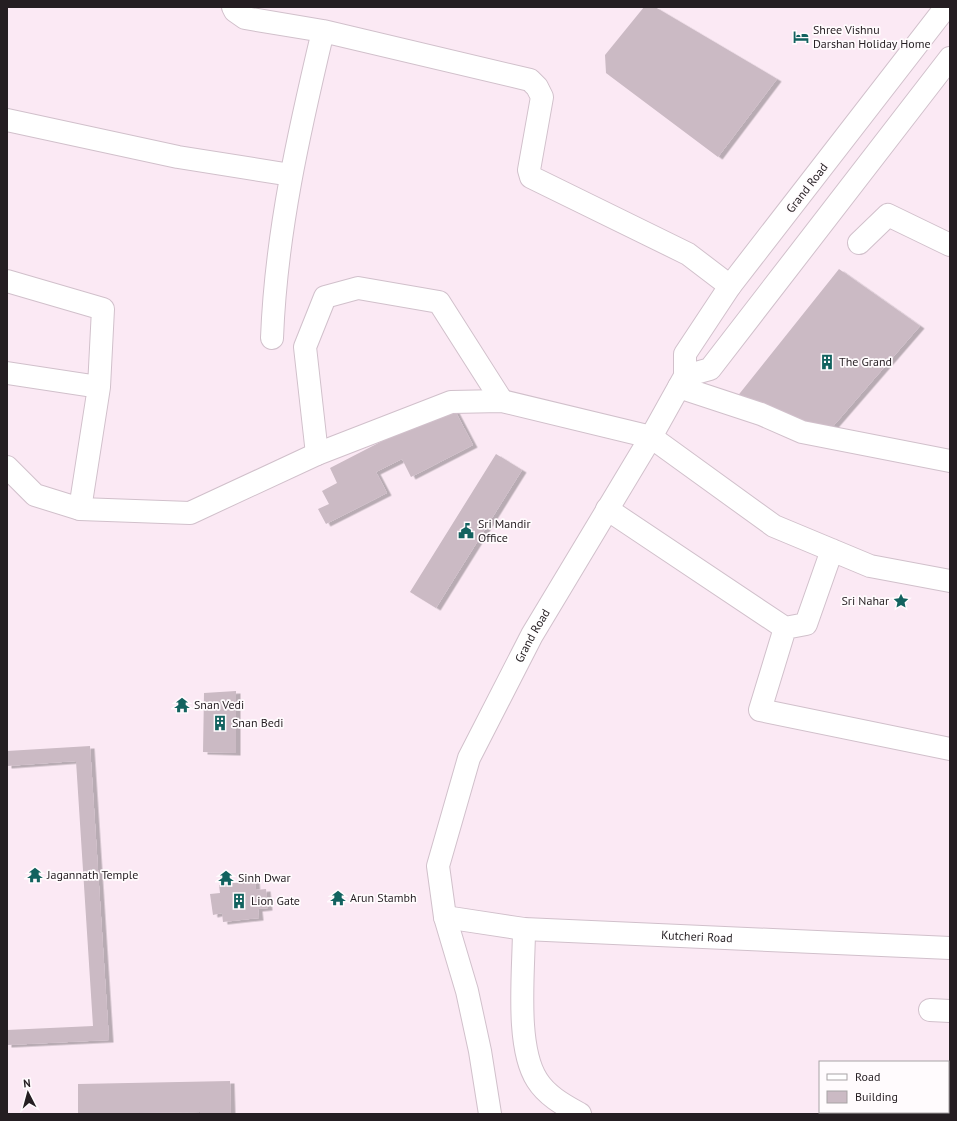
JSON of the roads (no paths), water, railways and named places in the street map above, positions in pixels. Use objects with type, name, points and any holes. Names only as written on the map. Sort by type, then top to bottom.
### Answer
[{"type":"street","points":[[233,7],[235,11],[245,18],[323,31],[530,80],[538,87],[542,97],[529,170],[531,177],[688,254],[730,286]]},
{"type":"street","name":"Grand Road","points":[[490,1114],[480,1050],[467,991],[445,917],[438,866],[469,758],[532,635],[651,437],[682,381],[685,354],[730,286],[946,7]]},
{"type":"street","points":[[272,338],[277,259],[303,116],[323,31]]},
{"type":"street","points":[[682,381],[710,369],[949,60]]},
{"type":"street","points":[[7,120],[178,157],[292,175]]},
{"type":"street","points":[[859,243],[888,215],[950,245]]},
{"type":"street","points":[[7,281],[103,309],[99,387],[80,509]]},
{"type":"street","points":[[317,454],[305,347],[325,297],[358,288],[439,302],[502,401]]},
{"type":"street","points":[[7,373],[99,387]]},
{"type":"street","points":[[682,381],[802,432],[950,461]]},
{"type":"street","points":[[7,467],[35,495],[80,509],[190,513],[317,454],[451,402],[502,401],[651,437],[774,526],[870,566],[950,581]]},
{"type":"street","points":[[607,509],[785,628],[806,624],[832,550]]},
{"type":"street","points":[[785,628],[760,710],[950,749]]},
{"type":"street","name":"Kutcheri Road","points":[[445,917],[524,929],[950,948]]},
{"type":"street","points":[[524,929],[523,1026],[528,1061],[537,1081],[558,1102],[580,1114]]},
{"type":"place","name":"Shree Vishnu Darshan Holiday Home","points":[[801,37]]},
{"type":"place","name":"The Grand","points":[[827,362]]},
{"type":"place","name":"Sri Mandir Office","points":[[466,531]]},
{"type":"place","name":"Sri Nahar","points":[[901,601]]},
{"type":"place","name":"Snan Vedi","points":[[182,705]]},
{"type":"place","name":"Snan Bedi","points":[[220,723]]},
{"type":"place","name":"Jagannath Temple","points":[[35,875]]},
{"type":"place","name":"Sinh Dwar","points":[[226,878]]},
{"type":"place","name":"Arun Stambh","points":[[338,898]]},
{"type":"place","name":"Lion Gate","points":[[239,901]]}]
